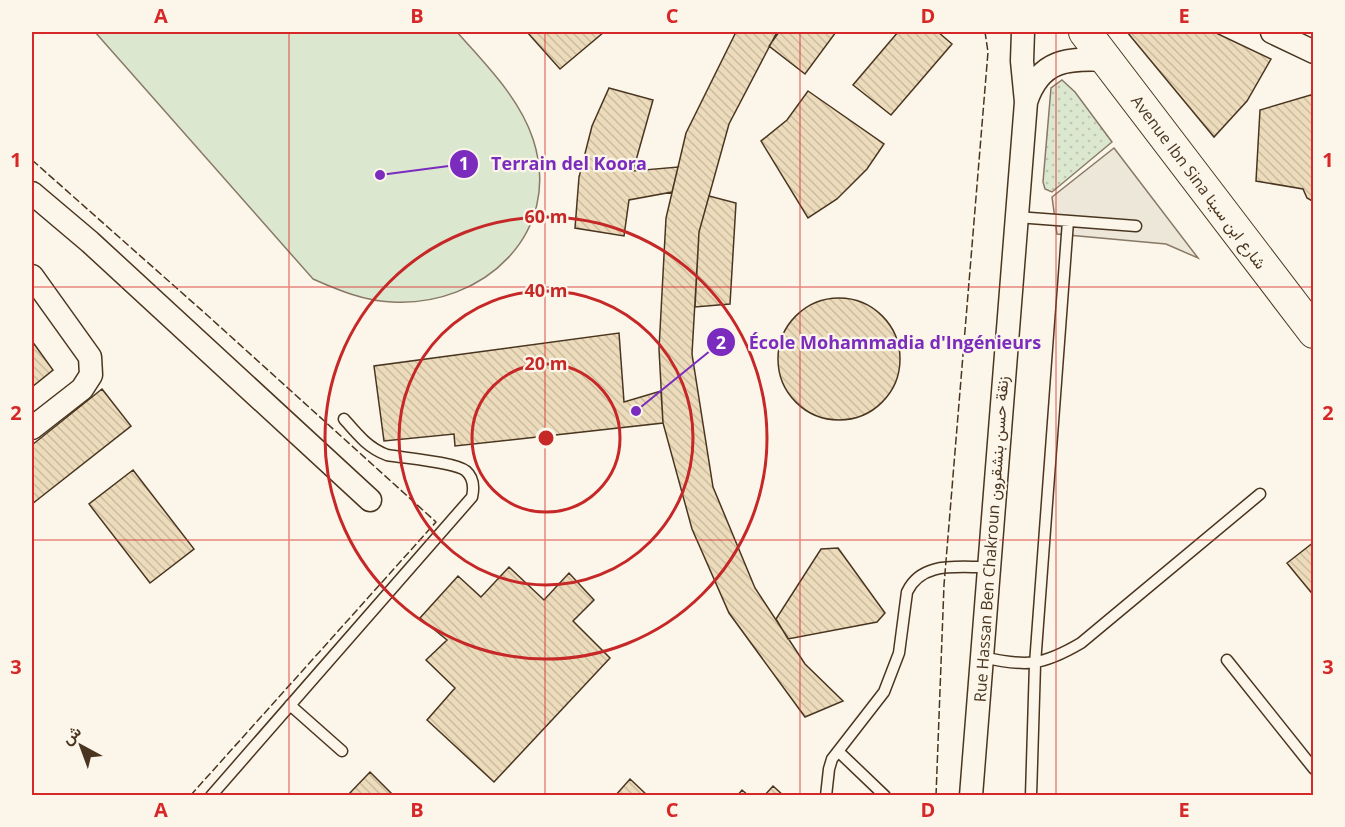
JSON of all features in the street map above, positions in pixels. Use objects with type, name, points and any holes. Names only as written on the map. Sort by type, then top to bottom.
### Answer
[{"type":"main road","name":"Avenue Ibn Sina شارع ابن سينا","points":[[1085,32],[1310,323]]},
{"type":"street","name":"Rue Hassan Ben Chakroun زنقة حسن بنشقرون","points":[[971,795],[1026,102],[1022,61],[1023,32]]},
{"type":"street","points":[[1272,32],[1313,51]]},
{"type":"street","points":[[1026,102],[1036,81],[1053,66],[1075,59],[1107,60]]},
{"type":"street","points":[[32,193],[90,242],[370,500]]},
{"type":"street","points":[[32,276],[90,357],[91,375],[82,389],[32,428]]},
{"type":"lane","points":[[1017,217],[1136,226]]},
{"type":"lane","points":[[1031,795],[1035,664],[1068,221]]},
{"type":"lane","points":[[210,795],[468,504],[474,490],[471,476],[460,468],[378,452],[364,442],[344,419]]},
{"type":"lane","points":[[982,657],[1035,664],[1081,643],[1260,494]]},
{"type":"lane","points":[[826,795],[832,759],[884,692],[899,653],[911,583],[918,576],[934,569],[989,567]]},
{"type":"lane","points":[[1227,660],[1314,769]]},
{"type":"lane","points":[[290,705],[342,751]]},
{"type":"lane","points":[[839,752],[885,795]]},
{"type":"green space","points":[[95,32],[457,32],[510,95],[533,139],[540,173],[537,205],[526,233],[508,258],[485,277],[457,292],[425,300],[392,302],[371,300],[313,279]]},
{"type":"green space","points":[[1062,80],[1075,92],[1112,142],[1052,192],[1045,189],[1043,182],[1051,88]]},
{"type":"shaded area","points":[[1114,148],[1198,258],[1166,244],[1057,234],[1052,197]]},
{"type":"building","points":[[527,32],[604,32],[560,69]]},
{"type":"building","points":[[736,32],[777,32],[729,124],[699,232],[692,354],[713,487],[755,588],[805,664],[843,701],[805,717],[729,613],[692,529],[663,423],[659,349],[666,218],[686,133]]},
{"type":"building","points":[[779,32],[836,32],[805,74],[769,46]]},
{"type":"building","points":[[898,32],[938,32],[952,44],[891,115],[853,85]]},
{"type":"building","points":[[1127,32],[1214,32],[1271,59],[1247,101],[1214,137]]},
{"type":"building","points":[[609,88],[653,100],[633,171],[678,167],[672,192],[629,200],[624,236],[575,228],[579,177],[592,126]]},
{"type":"building","points":[[808,91],[884,144],[867,169],[837,199],[808,218],[761,141],[787,120]]},
{"type":"building","points":[[1314,94],[1314,202],[1307,198],[1303,189],[1256,181],[1260,110]]},
{"type":"building","points":[[709,196],[736,203],[730,304],[695,307],[699,232]]},
{"type":"building","points":[[839,298],[862,303],[882,316],[895,336],[900,359],[895,382],[882,402],[862,415],[839,420],[816,415],[796,402],[783,382],[778,359],[783,336],[796,316],[816,303]]},
{"type":"building","points":[[619,333],[624,402],[661,391],[663,423],[455,446],[454,434],[384,441],[374,366]]},
{"type":"building","points":[[32,341],[53,370],[32,387]]},
{"type":"building","points":[[102,389],[131,426],[32,504],[32,445]]},
{"type":"building","points":[[133,470],[194,549],[150,583],[89,504]]},
{"type":"building","points":[[1314,542],[1314,596],[1287,563]]},
{"type":"building","points":[[838,548],[885,613],[877,622],[788,639],[776,619],[821,549]]},
{"type":"building","points":[[509,567],[544,600],[569,573],[594,600],[573,621],[610,658],[494,782],[427,720],[455,688],[426,660],[447,640],[420,618],[458,576],[481,597]]},
{"type":"building","points":[[370,772],[394,796],[347,796]]},
{"type":"building","points":[[630,779],[648,796],[615,796]]},
{"type":"building","points":[[773,786],[784,796],[764,796]]},
{"type":"building","points":[[742,790],[749,796],[737,796]]},
{"type":"fence","points":[[936,796],[944,585],[988,52],[985,32]]},
{"type":"fence","points":[[32,160],[436,522],[190,796]]},
{"type":"place","name":"Terrain del Koora","points":[[380,175]]},
{"type":"place","name":"École Mohammadia d'Ingénieurs","points":[[636,411]]}]
